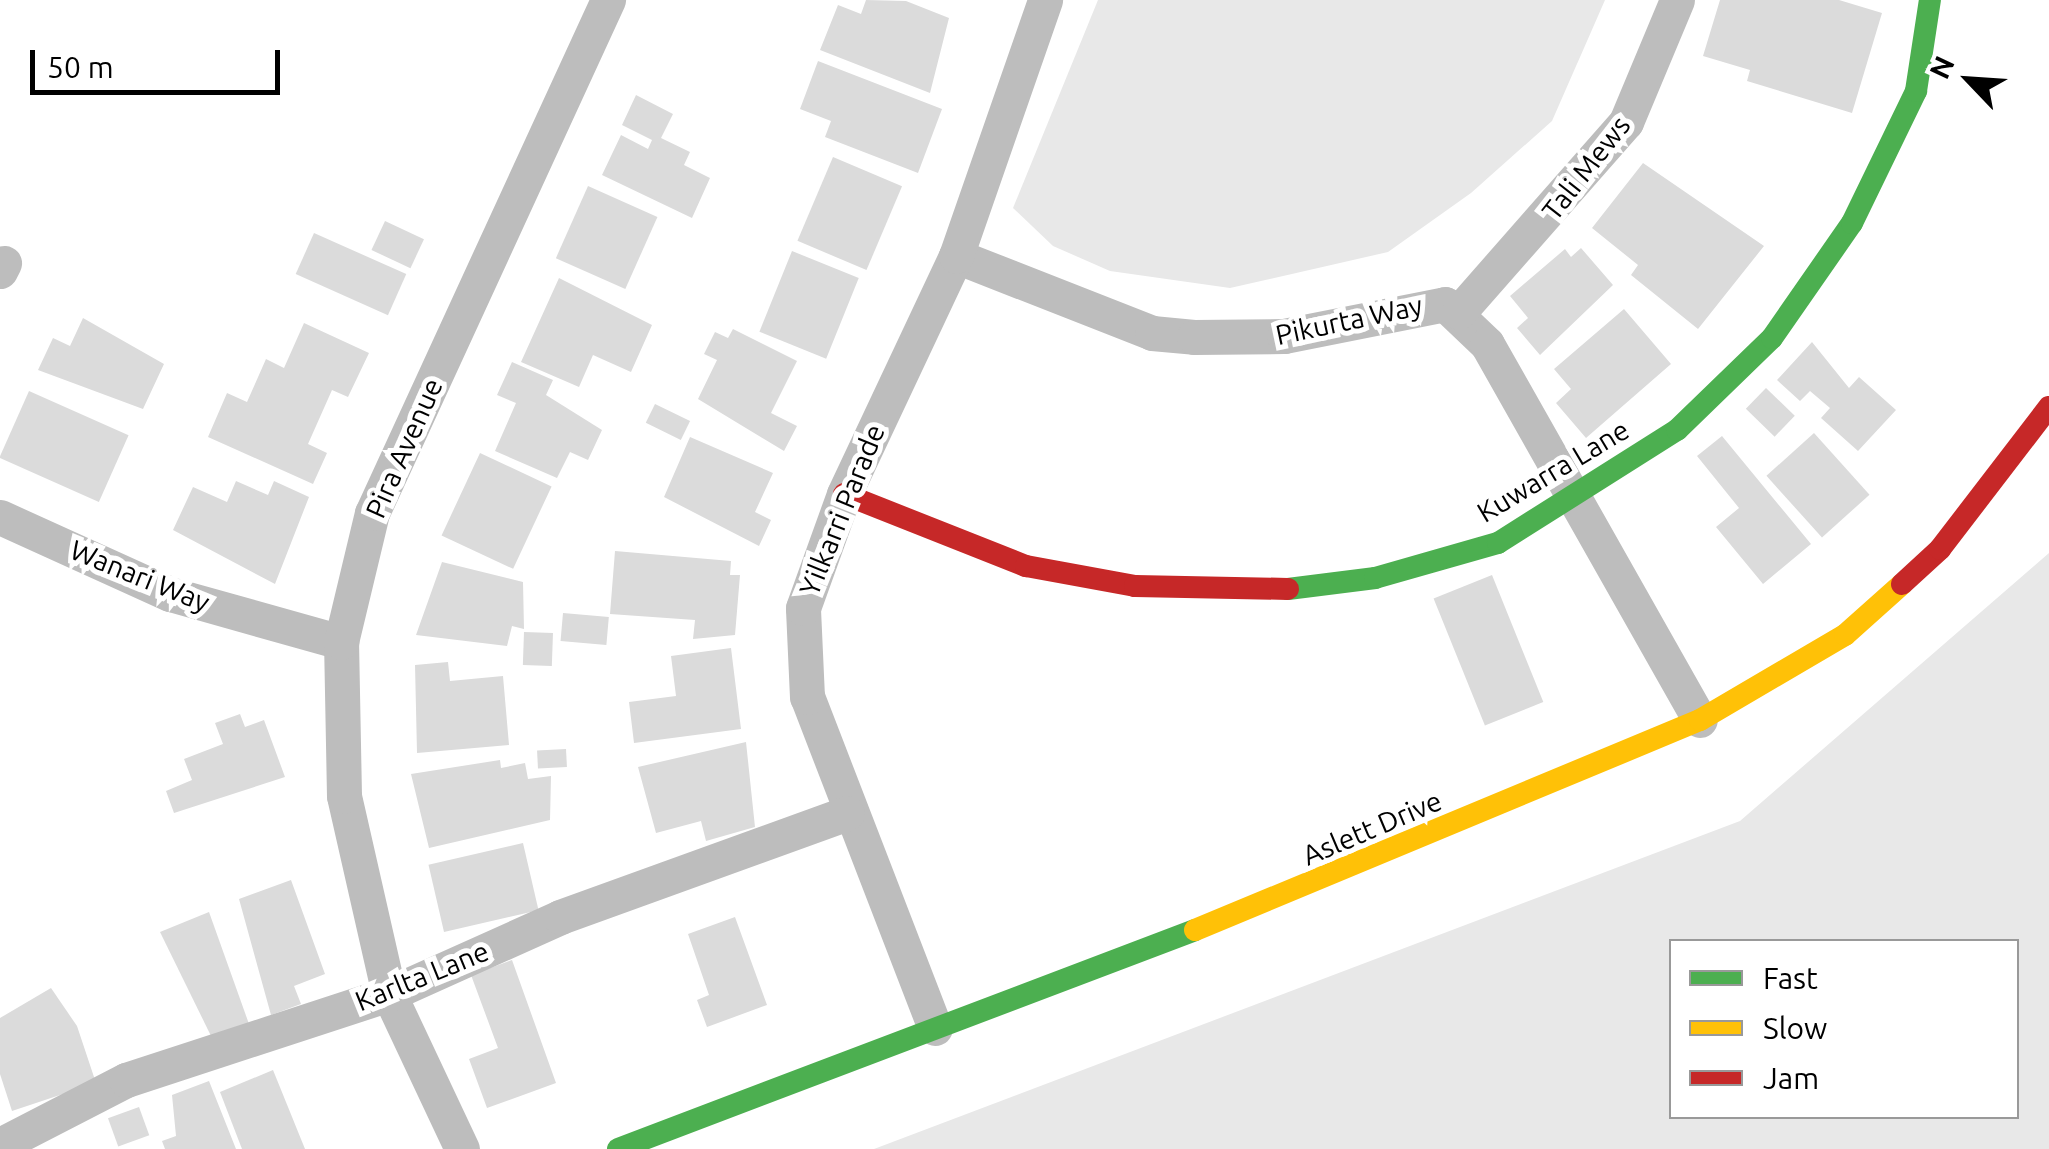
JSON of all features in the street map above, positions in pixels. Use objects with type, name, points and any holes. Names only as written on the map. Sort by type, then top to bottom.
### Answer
[{"type":"street","name":"Pira Avenue","points":[[462,1149],[389,994],[344,796],[341,642],[372,513],[608,0]]},
{"type":"street","name":"Yilkarri Parade","points":[[936,1028],[846,813],[807,697],[802,608],[844,494],[956,256],[1045,0]]},
{"type":"street","name":"Tali Mews","points":[[1459,312],[1626,122],[1677,0]]},
{"type":"street","name":"Kuwarra Lane","points":[[844,494],[1026,566],[1136,586],[1259,593],[1374,578],[1498,542],[1574,499],[1677,430],[1772,338],[1852,224],[1916,91],[1930,0]]},
{"type":"street","name":"Pikurta Way","points":[[956,256],[1152,333],[1251,339],[1426,302],[1459,312],[1574,499],[1700,720]]},
{"type":"street","name":"Aslett Drive","points":[[618,1149],[1299,891],[1700,720],[1846,635],[1940,548],[2049,407]]},
{"type":"street","name":"Wanari Way","points":[[0,517],[170,594],[341,642]]},
{"type":"street","name":"Karlta Lane","points":[[0,1146],[126,1080],[389,994],[560,918],[846,813]]},
{"type":"shaded area","points":[[1098,0],[1605,0],[1552,121],[1471,193],[1388,252],[1230,288],[1110,271],[1053,246],[1013,208]]},
{"type":"shaded area","points":[[2049,553],[2049,1149],[874,1149],[1740,821]]},
{"type":"building","points":[[866,0],[906,1],[949,18],[930,93],[820,50],[838,5],[861,14]]},
{"type":"building","points":[[1720,0],[1839,0],[1882,13],[1852,113],[1747,81],[1750,70],[1703,56]]},
{"type":"building","points":[[818,61],[942,109],[918,173],[825,137],[831,121],[800,109]]},
{"type":"building","points":[[636,95],[673,114],[661,138],[690,152],[684,165],[710,178],[692,218],[602,175],[621,135],[648,149],[652,140],[622,125]]},
{"type":"building","points":[[833,157],[902,186],[866,270],[797,241]]},
{"type":"building","points":[[1643,163],[1764,246],[1698,329],[1631,275],[1638,265],[1592,228]]},
{"type":"building","points":[[588,186],[657,217],[625,289],[556,258]]},
{"type":"building","points":[[385,221],[424,239],[410,268],[371,250]]},
{"type":"building","points":[[314,233],[406,274],[388,315],[296,274]]},
{"type":"building","points":[[1581,248],[1613,285],[1540,355],[1517,328],[1528,318],[1510,296],[1565,249],[1571,257]]},
{"type":"building","points":[[792,251],[859,278],[826,359],[759,332]]},
{"type":"building","points":[[559,278],[652,325],[631,372],[593,355],[579,387],[521,362]]},
{"type":"building","points":[[1624,309],[1671,364],[1586,438],[1556,403],[1571,389],[1554,369]]},
{"type":"building","points":[[83,318],[164,364],[143,409],[38,370],[53,338],[70,346]]},
{"type":"building","points":[[304,323],[369,353],[348,397],[332,390],[308,444],[327,453],[313,484],[208,437],[227,393],[247,402],[266,359],[284,368]]},
{"type":"building","points":[[733,329],[797,361],[771,413],[797,426],[784,451],[698,399],[717,360],[704,354],[715,332],[728,338]]},
{"type":"building","points":[[1812,342],[1849,388],[1859,377],[1896,410],[1858,451],[1821,418],[1830,408],[1810,391],[1800,401],[1777,380]]},
{"type":"building","points":[[512,362],[553,380],[546,395],[602,430],[588,460],[570,452],[557,478],[495,451],[516,403],[497,395]]},
{"type":"building","points":[[1766,388],[1795,416],[1775,437],[1746,409]]},
{"type":"building","points":[[29,391],[129,435],[99,502],[0,458]]},
{"type":"building","points":[[655,404],[690,421],[681,440],[646,423]]},
{"type":"building","points":[[1814,433],[1870,495],[1822,538],[1766,476]]},
{"type":"building","points":[[1722,436],[1811,544],[1763,584],[1716,527],[1739,508],[1697,456]]},
{"type":"building","points":[[690,437],[773,473],[755,512],[771,520],[759,546],[664,497]]},
{"type":"building","points":[[480,453],[552,486],[513,569],[442,535]]},
{"type":"building","points":[[236,481],[268,495],[274,481],[309,497],[275,584],[173,530],[193,487],[227,502]]},
{"type":"building","points":[[615,551],[731,561],[730,575],[740,575],[735,635],[693,639],[695,620],[610,614]]},
{"type":"building","points":[[442,562],[523,582],[524,629],[512,626],[507,646],[416,635]]},
{"type":"building","points":[[1492,575],[1543,702],[1485,726],[1434,599]]},
{"type":"building","points":[[563,613],[609,617],[606,645],[561,641]]},
{"type":"building","points":[[524,632],[553,633],[552,666],[523,665]]},
{"type":"building","points":[[731,648],[741,729],[634,743],[629,702],[676,696],[671,656]]},
{"type":"building","points":[[448,662],[450,681],[503,676],[509,745],[417,753],[415,665]]},
{"type":"building","points":[[240,714],[245,727],[264,720],[285,777],[174,813],[166,791],[192,780],[184,759],[223,744],[215,723]]},
{"type":"building","points":[[746,742],[755,827],[706,841],[701,821],[656,833],[638,767]]},
{"type":"building","points":[[566,749],[567,767],[538,768],[537,751]]},
{"type":"building","points":[[500,760],[501,768],[525,763],[528,779],[551,776],[550,820],[429,848],[411,774]]},
{"type":"building","points":[[523,843],[539,910],[444,932],[428,865]]},
{"type":"building","points":[[291,880],[325,974],[294,986],[301,1004],[271,1015],[239,899]]},
{"type":"building","points":[[209,912],[249,1024],[212,1038],[160,932]]},
{"type":"building","points":[[735,917],[767,1005],[707,1027],[697,1000],[709,995],[688,934]]},
{"type":"building","points":[[512,960],[556,1083],[487,1108],[469,1059],[498,1048],[471,975]]},
{"type":"building","points":[[51,988],[77,1026],[96,1083],[12,1111],[0,1074],[0,1018]]},
{"type":"building","points":[[273,1070],[305,1149],[242,1149],[220,1092]]},
{"type":"building","points":[[209,1081],[236,1149],[165,1149],[162,1141],[176,1136],[172,1095]]},
{"type":"building","points":[[139,1107],[149,1135],[118,1146],[108,1118]]},
{"type":"traffic: fast","points":[[1288,589],[1375,578],[1498,543],[1677,430],[1772,338],[1852,223],[1916,91],[1930,0]]},
{"type":"traffic: fast","points":[[618,1149],[1195,930]]},
{"type":"traffic: slow","points":[[1195,930],[1700,720],[1845,635],[1902,584]]},
{"type":"traffic: jam","points":[[1902,584],[1940,549],[2049,407]]},
{"type":"traffic: jam","points":[[844,494],[1026,566],[1135,586],[1288,589]]}]
